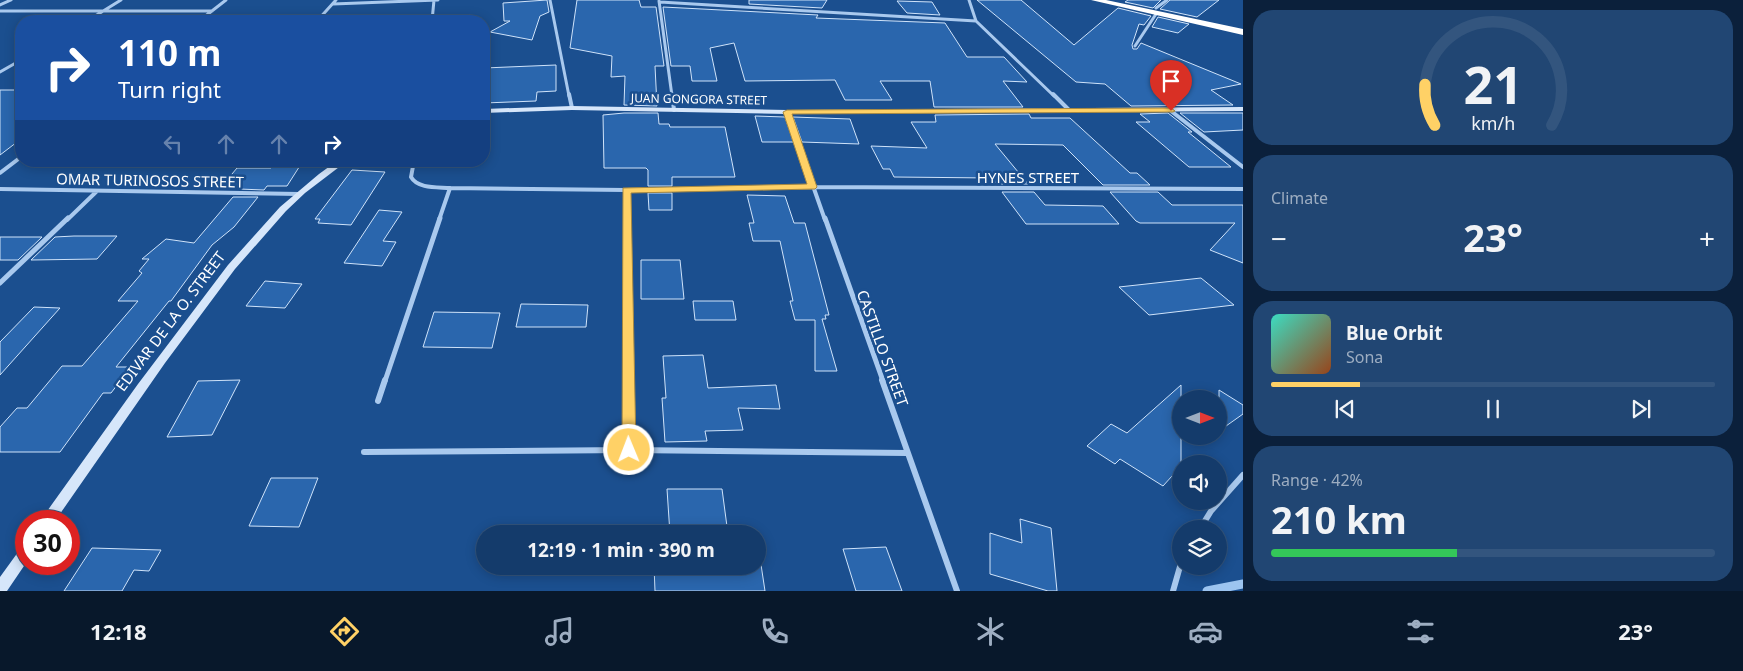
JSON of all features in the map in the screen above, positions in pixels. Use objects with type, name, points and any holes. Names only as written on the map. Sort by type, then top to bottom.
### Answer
[{"type":"highway","points":[[1095,0],[1243,26]]},
{"type":"highway","points":[[1119,0],[1243,32]]},
{"type":"street","points":[[0,5],[11,0]]},
{"type":"street","points":[[98,15],[121,0]]},
{"type":"street","points":[[207,15],[226,0]]},
{"type":"street","points":[[323,15],[336,0]]},
{"type":"street","points":[[333,4],[436,0],[433,15]]},
{"type":"street","points":[[550,0],[572,108]]},
{"type":"street","points":[[969,0],[976,21],[1070,111]]},
{"type":"street","points":[[1135,46],[1156,11],[1167,0]]},
{"type":"street","points":[[674,110],[659,1],[976,21]]},
{"type":"street","points":[[0,12],[212,11]]},
{"type":"street","points":[[0,72],[15,63]]},
{"type":"street","name":"JUAN GONGORA STREET","points":[[490,111],[572,108],[787,112],[1171,111],[1243,109]]},
{"type":"street","points":[[1171,111],[1243,167]]},
{"type":"street","name":"CASTILLO STREET","points":[[787,112],[812,187],[957,591]]},
{"type":"street","points":[[0,173],[15,162]]},
{"type":"street","name":"EDIVAR DE LA O. STREET","points":[[55,510],[162,357],[235,262],[299,194],[335,167]]},
{"type":"street","name":"HYNES STREET","points":[[413,167],[412,177],[414,182],[428,187],[450,188],[626,190],[812,187],[1243,189]]},
{"type":"street","points":[[378,401],[450,188]]},
{"type":"street","name":"OMAR TURINOSOS STREET","points":[[0,189],[299,194]]},
{"type":"street","points":[[626,190],[629,450]]},
{"type":"street","points":[[0,282],[96,192]]},
{"type":"street","points":[[364,452],[629,450],[907,453]]},
{"type":"street","points":[[1206,520],[1243,475]]},
{"type":"street","points":[[0,589],[15,568]]},
{"type":"street","points":[[1173,591],[1178,575]]},
{"type":"building","points":[[547,0],[549,12],[540,16],[532,40],[490,32],[510,21],[504,21],[503,3]]},
{"type":"building","points":[[577,0],[639,0],[641,7],[656,7],[664,66],[655,66],[657,106],[624,105],[625,76],[611,77],[612,56],[570,48]]},
{"type":"building","points":[[749,0],[827,0],[822,8],[749,4]]},
{"type":"building","points":[[977,0],[1021,0],[1074,45],[1118,8],[1151,16],[1144,25],[1139,24],[1132,45],[1133,49],[1137,49],[1141,43],[1241,84],[1211,90],[1233,105],[1131,106],[1105,84],[1076,82]]},
{"type":"building","points":[[1128,0],[1161,0],[1153,8],[1125,2]]},
{"type":"building","points":[[1170,0],[1219,0],[1197,17],[1160,9]]},
{"type":"building","points":[[897,1],[932,2],[940,15],[907,13]]},
{"type":"building","points":[[663,7],[818,15],[816,18],[945,23],[967,57],[1004,57],[1027,82],[1003,81],[1023,107],[934,107],[930,81],[880,81],[892,100],[845,100],[835,80],[745,81],[734,43],[710,48],[717,81],[692,81],[690,66],[671,66]]},
{"type":"building","points":[[1158,17],[1189,24],[1178,33],[1152,27]]},
{"type":"building","points":[[556,65],[556,91],[537,92],[536,101],[490,103],[490,68]]},
{"type":"building","points":[[0,90],[15,90],[15,144],[0,155]]},
{"type":"building","points":[[658,113],[659,124],[669,124],[670,127],[725,127],[735,177],[672,177],[672,186],[648,186],[648,170],[646,168],[604,168],[603,115]]},
{"type":"building","points":[[1168,113],[1231,167],[1189,167],[1136,122],[1150,122],[1140,114]]},
{"type":"building","points":[[1180,113],[1243,113],[1243,130],[1204,132]]},
{"type":"building","points":[[1029,114],[1031,118],[1070,118],[1130,173],[1137,173],[1150,185],[1103,185],[1063,145],[995,144],[1028,184],[997,184],[992,178],[894,177],[890,169],[883,169],[871,146],[927,148],[911,122],[936,122],[935,115]]},
{"type":"building","points":[[755,116],[785,117],[794,142],[762,142]]},
{"type":"building","points":[[793,117],[850,119],[859,144],[802,142]]},
{"type":"building","points":[[299,167],[287,186],[267,186],[264,190],[239,189],[242,186],[222,186],[237,168]]},
{"type":"building","points":[[352,170],[385,172],[351,225],[318,223],[320,219],[315,219]]},
{"type":"building","points":[[1002,192],[1034,192],[1045,205],[1103,206],[1119,224],[1026,224]]},
{"type":"building","points":[[1110,192],[1158,192],[1172,205],[1243,205],[1243,263],[1210,250],[1235,223],[1140,223]]},
{"type":"building","points":[[648,193],[672,193],[672,210],[649,210]]},
{"type":"building","points":[[747,195],[785,196],[794,223],[805,223],[829,315],[825,315],[826,319],[822,319],[837,371],[815,371],[815,320],[795,320],[790,301],[793,301],[780,241],[753,241],[749,223],[754,223]]},
{"type":"building","points":[[233,197],[258,197],[234,227],[212,245],[171,301],[169,301],[116,367],[131,367],[111,393],[103,393],[60,452],[0,452],[0,427],[17,408],[27,408],[62,366],[82,366],[138,301],[118,301],[142,273],[139,271],[149,259],[142,259],[166,239],[194,243]]},
{"type":"building","points":[[379,210],[402,212],[383,241],[396,242],[382,266],[344,263]]},
{"type":"building","points":[[117,236],[97,259],[31,260],[55,237]]},
{"type":"building","points":[[0,237],[42,237],[18,260],[0,260]]},
{"type":"building","points":[[641,260],[680,260],[684,299],[641,299]]},
{"type":"building","points":[[1201,278],[1234,305],[1149,315],[1119,287]]},
{"type":"building","points":[[265,281],[302,284],[285,308],[246,306]]},
{"type":"building","points":[[693,301],[733,301],[736,320],[695,320]]},
{"type":"building","points":[[521,304],[588,305],[586,327],[516,327]]},
{"type":"building","points":[[34,307],[60,308],[0,375],[0,342]]},
{"type":"building","points":[[434,312],[500,313],[492,348],[423,347]]},
{"type":"building","points":[[703,355],[708,388],[776,385],[780,409],[738,408],[743,430],[705,431],[707,441],[665,442],[662,398],[666,398],[663,356]]},
{"type":"building","points":[[240,380],[212,435],[167,437],[198,381]]},
{"type":"building","points":[[1172,393],[1172,445],[1181,445],[1181,455],[1172,455],[1172,476],[1163,486],[1120,459],[1115,464],[1087,446],[1111,424],[1127,433]]},
{"type":"building","points":[[1228,396],[1243,405],[1243,414],[1228,425]]},
{"type":"building","points":[[271,478],[318,478],[299,527],[249,526]]},
{"type":"building","points":[[667,489],[722,489],[727,525],[669,525]]},
{"type":"building","points":[[1020,519],[1051,528],[1057,591],[1048,591],[990,574],[990,533],[1022,543]]},
{"type":"building","points":[[886,547],[902,591],[856,591],[843,549]]},
{"type":"building","points":[[92,548],[161,550],[149,571],[134,570],[122,591],[64,591],[74,575],[80,575],[80,566]]},
{"type":"building","points":[[654,575],[763,575],[765,591],[655,591]]},
{"type":"waterway","points":[[1207,591],[1243,584]]},
{"type":"route","points":[[629,450],[626,190],[812,187],[787,112],[1171,111]]}]
